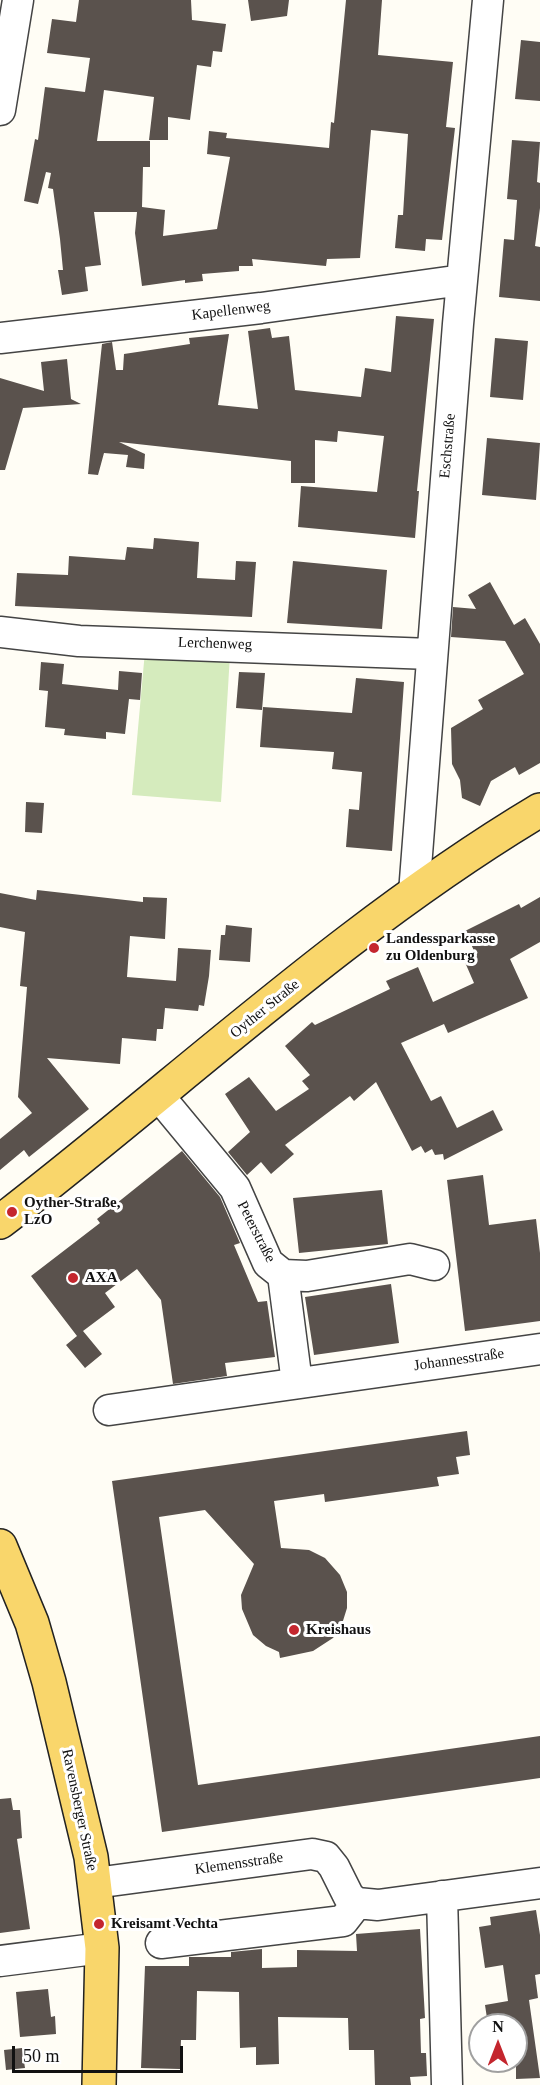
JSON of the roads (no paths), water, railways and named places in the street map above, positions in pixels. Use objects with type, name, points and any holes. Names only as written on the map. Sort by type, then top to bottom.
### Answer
[{"type":"main road","name":"Oyther Straße","points":[[0,1222],[347,943],[460,859],[540,810]]},
{"type":"main road","name":"Ravensberger Straße","points":[[0,1546],[32,1623],[49,1682],[78,1794],[95,1883],[102,1948],[99,2085]]},
{"type":"street","points":[[0,110],[18,0]]},
{"type":"street","name":"Eschstraße","points":[[414,893],[431,654],[488,0]]},
{"type":"street","name":"Kapellenweg","points":[[0,338],[272,306],[462,280]]},
{"type":"street","name":"Lerchenweg","points":[[0,632],[79,640],[431,654]]},
{"type":"street","name":"Peterstraße","points":[[158,1095],[235,1188],[268,1263],[283,1275],[307,1276],[410,1260],[434,1265]]},
{"type":"street","points":[[283,1275],[297,1383]]},
{"type":"street","name":"Johannesstraße","points":[[109,1410],[540,1349]]},
{"type":"street","name":"Klemensstraße","points":[[95,1883],[312,1854],[326,1857],[334,1867],[349,1897],[357,1903]]},
{"type":"street","points":[[161,1943],[343,1920],[357,1903],[378,1905],[540,1883]]},
{"type":"street","points":[[442,1896],[447,2085]]},
{"type":"street","points":[[0,1960],[102,1948]]},
{"type":"place","name":"Landessparkasse zu Oldenburg","points":[[374,948]]},
{"type":"place","name":"Oyther-Straße, LzO","points":[[12,1212]]},
{"type":"place","name":"AXA","points":[[73,1278]]},
{"type":"place","name":"Kreishaus","points":[[294,1630]]},
{"type":"place","name":"Kreisamt Vechta","points":[[99,1924]]}]
